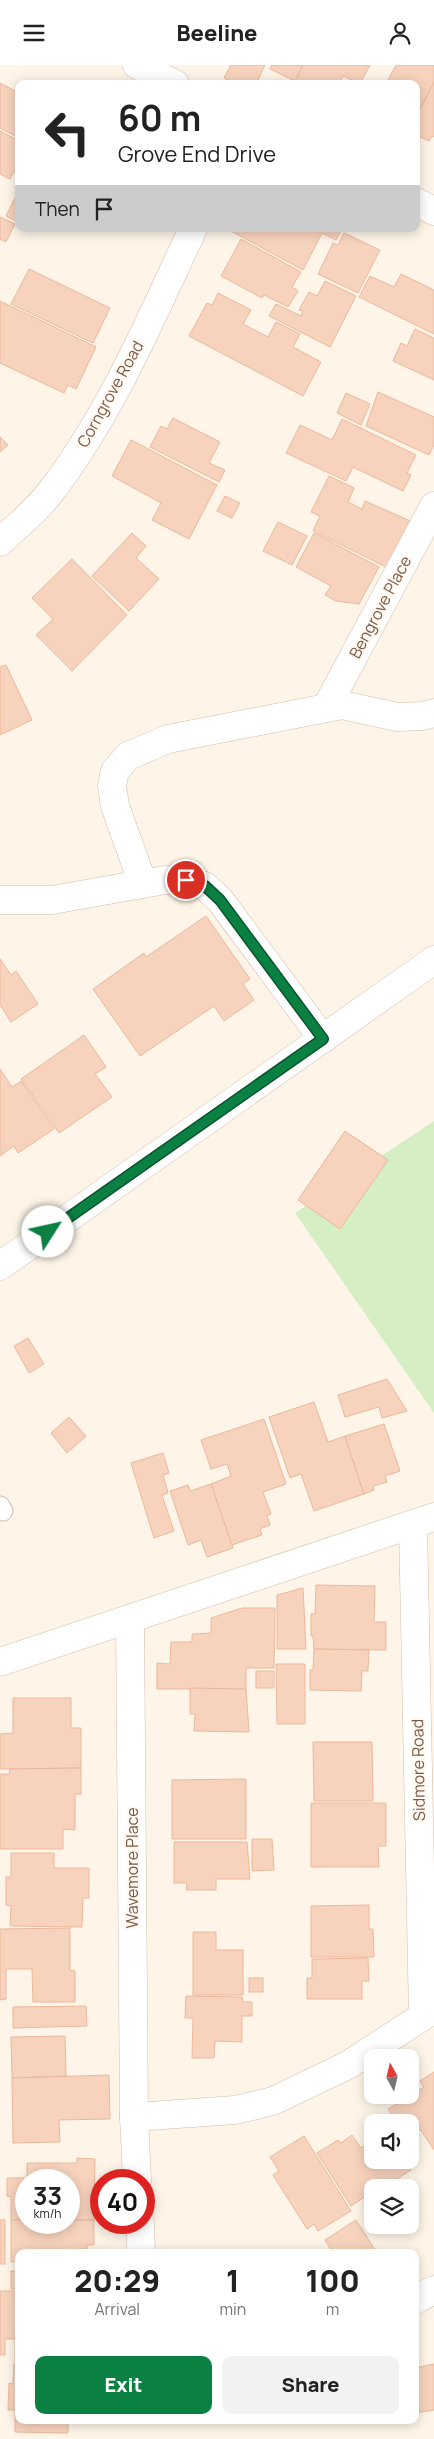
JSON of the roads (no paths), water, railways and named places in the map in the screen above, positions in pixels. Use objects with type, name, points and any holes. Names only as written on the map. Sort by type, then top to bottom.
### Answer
[{"type":"street","points":[[137,65],[167,80]]},
{"type":"street","points":[[420,204],[434,211]]},
{"type":"street","name":"Corngrove Road","points":[[0,542],[48,496],[88,439],[120,383],[192,232]]},
{"type":"street","name":"Bengrove Place","points":[[326,708],[434,507]]},
{"type":"street","points":[[143,884],[115,806],[112,786],[115,771],[128,756],[168,739],[342,705],[397,717],[423,716],[434,713]]},
{"type":"street","points":[[6,900],[52,900],[165,880],[186,880],[205,886],[220,900],[323,1039]]},
{"type":"street","points":[[0,1266],[434,960]]},
{"type":"street","name":"Sidmore Road","points":[[0,1662],[424,1520],[428,2012]]},
{"type":"street","name":"Wavemore Place","points":[[130,1619],[134,2117],[136,2169]]},
{"type":"street","points":[[134,2117],[235,2110],[273,2101],[348,2065],[428,2012]]},
{"type":"street","points":[[140,2234],[141,2249]]},
{"type":"street","points":[[419,2298],[434,2290]]}]
